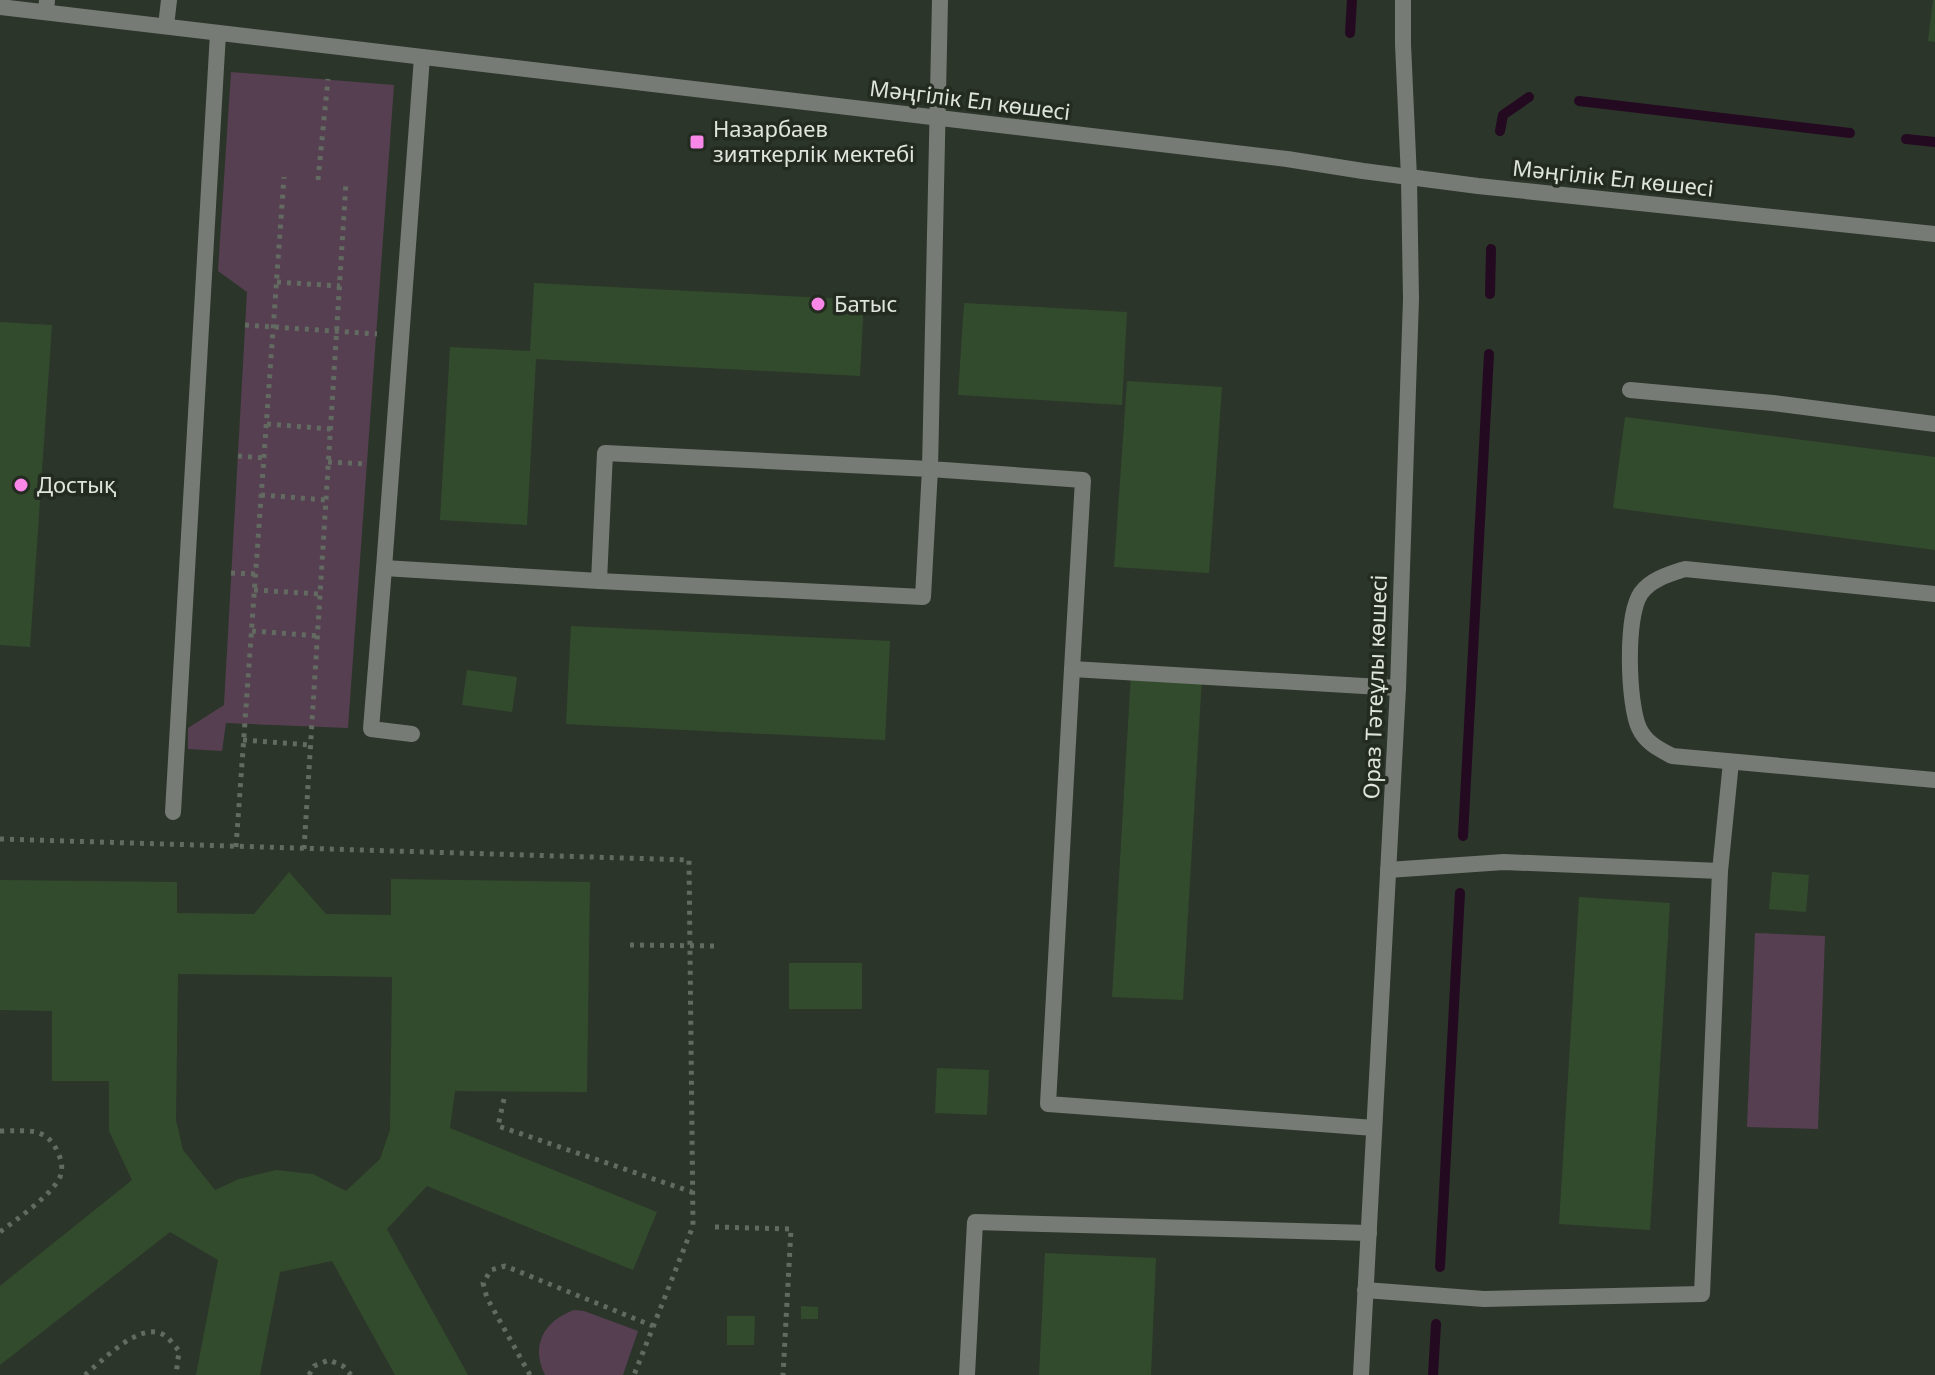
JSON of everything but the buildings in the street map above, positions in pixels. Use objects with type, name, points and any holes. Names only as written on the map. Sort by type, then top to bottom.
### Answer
[{"type":"street","points":[[166,26],[169,0]]},
{"type":"street","points":[[384,568],[923,597],[930,469],[940,0]]},
{"type":"street","name":"Ораз Тәтеұлы көшесі","points":[[1361,1375],[1398,688],[1411,299],[1403,0]]},
{"type":"street","name":"Мәңгілік Ел көшесі","points":[[0,7],[47,6],[218,33],[1295,160],[1409,178],[1935,234]]},
{"type":"street","points":[[173,812],[218,33]]},
{"type":"street","points":[[412,734],[371,729],[422,57]]},
{"type":"street","points":[[1630,390],[1773,403],[1935,424]]},
{"type":"street","points":[[599,581],[605,453],[1083,480],[1048,1104],[1374,1128]]},
{"type":"street","points":[[1935,594],[1685,569],[1660,578],[1642,592],[1634,609],[1629,679],[1639,727],[1649,743],[1672,756],[1935,780]]},
{"type":"street","points":[[1072,669],[1398,688]]},
{"type":"street","points":[[1365,1290],[1484,1299],[1702,1294],[1720,871],[1731,762]]},
{"type":"street","points":[[1388,870],[1504,862],[1720,871]]},
{"type":"street","points":[[967,1375],[975,1222],[1369,1233]]},
{"type":"path","points":[[318,180],[328,79]]},
{"type":"path","points":[[236,847],[284,177]]},
{"type":"path","points":[[304,849],[346,182]]},
{"type":"path","points":[[277,282],[340,286]]},
{"type":"path","points":[[245,325],[377,334]]},
{"type":"path","points":[[267,424],[331,429]]},
{"type":"path","points":[[238,456],[264,458]]},
{"type":"path","points":[[328,462],[367,464]]},
{"type":"path","points":[[261,495],[326,500]]},
{"type":"path","points":[[231,573],[256,574]]},
{"type":"path","points":[[254,590],[320,594]]},
{"type":"path","points":[[252,631],[318,636]]},
{"type":"path","points":[[243,740],[311,745]]},
{"type":"path","points":[[0,839],[689,860],[693,1226],[634,1375]]},
{"type":"path","points":[[630,945],[716,946]]},
{"type":"path","points":[[504,1099],[498,1126],[692,1192]]},
{"type":"path","points":[[0,1131],[46,1135],[62,1162],[60,1177],[45,1197],[0,1232]]},
{"type":"path","points":[[715,1227],[791,1229],[783,1375]]},
{"type":"path","points":[[530,1375],[487,1298],[483,1283],[491,1270],[505,1266],[653,1326]]},
{"type":"path","points":[[85,1375],[120,1346],[142,1333],[160,1333],[171,1341],[179,1351],[176,1375]]},
{"type":"path","points":[[309,1375],[314,1366],[329,1360],[343,1366],[351,1375]]},
{"type":"shaded area","points":[[231,72],[394,85],[348,728],[226,723],[222,751],[188,749],[188,728],[224,705],[247,292],[218,271]]},
{"type":"shaded area","points":[[1755,933],[1825,936],[1818,1129],[1747,1127]]},
{"type":"shaded area","points":[[574,1310],[638,1331],[623,1375],[545,1375],[539,1354],[543,1335],[555,1321]]},
{"type":"waterway","points":[[1350,33],[1352,0]]},
{"type":"waterway","points":[[1500,131],[1503,115],[1529,97]]},
{"type":"waterway","points":[[1579,101],[1850,133]]},
{"type":"waterway","points":[[1906,139],[1935,142]]},
{"type":"waterway","points":[[1490,294],[1491,249]]},
{"type":"waterway","points":[[1463,836],[1489,354]]},
{"type":"waterway","points":[[1440,1267],[1460,893]]},
{"type":"waterway","points":[[1433,1375],[1436,1324]]},
{"type":"place","name":"Назарбаев зияткерлік мектебі","points":[[697,142]]},
{"type":"place","name":"Батыс","points":[[818,304]]},
{"type":"place","name":"Достық","points":[[21,485]]}]
